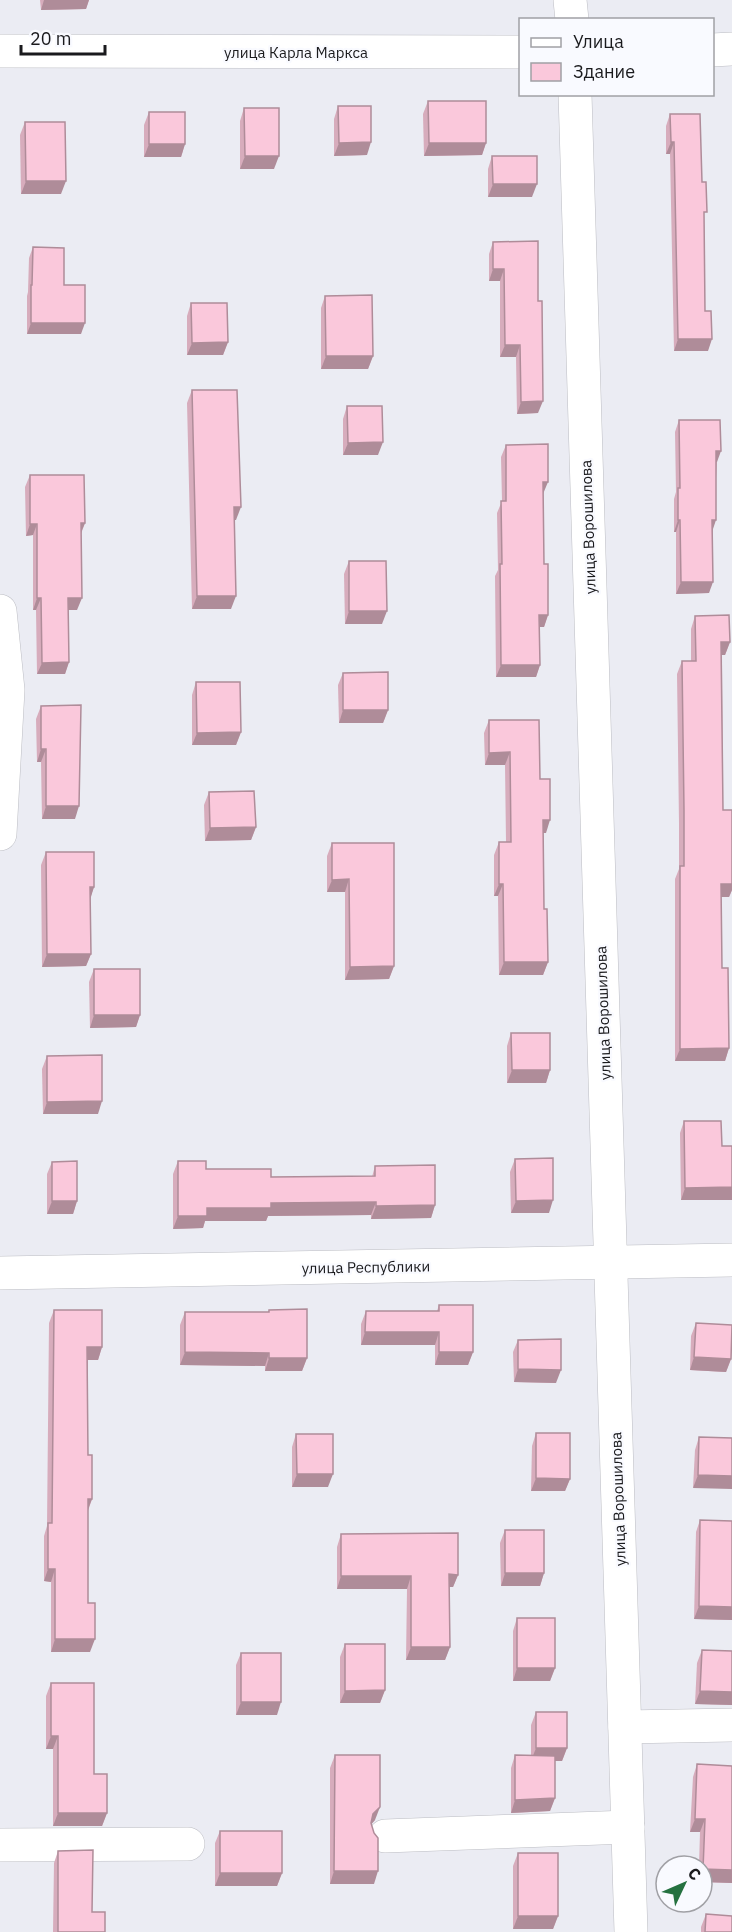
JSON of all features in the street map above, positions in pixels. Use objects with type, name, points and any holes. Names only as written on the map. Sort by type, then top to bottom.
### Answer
[{"type":"street","points":[[570,0],[572,18]]},
{"type":"street","points":[[714,50],[732,50]]},
{"type":"street","name":"улица Карла Маркса","points":[[0,51],[519,52]]},
{"type":"street","name":"улица Ворошилова","points":[[575,96],[631,1932]]},
{"type":"street","points":[[0,610],[8,690],[0,834]]},
{"type":"street","name":"улица Республики","points":[[0,1273],[732,1260]]},
{"type":"street","points":[[625,1727],[732,1725]]},
{"type":"street","points":[[385,1836],[628,1827]]},
{"type":"street","points":[[0,1845],[188,1844]]},
{"type":"building","points":[[428,101],[486,101],[486,143],[429,143]]},
{"type":"building","points":[[338,106],[371,106],[371,142],[339,143]]},
{"type":"building","points":[[244,108],[279,108],[279,156],[245,156]]},
{"type":"building","points":[[149,112],[185,112],[185,144],[149,144]]},
{"type":"building","points":[[670,114],[700,114],[702,182],[706,182],[707,212],[704,212],[705,311],[711,311],[712,339],[678,339],[674,142],[671,142]]},
{"type":"building","points":[[25,122],[65,122],[66,181],[26,181]]},
{"type":"building","points":[[492,156],[537,156],[537,184],[493,184]]},
{"type":"building","points":[[538,241],[538,301],[542,301],[543,401],[521,402],[520,345],[505,345],[504,269],[493,269],[493,242]]},
{"type":"building","points":[[33,247],[64,248],[64,285],[85,285],[85,323],[31,323]]},
{"type":"building","points":[[372,295],[373,356],[326,356],[325,296]]},
{"type":"building","points":[[191,303],[227,303],[228,342],[192,343]]},
{"type":"building","points":[[192,390],[237,390],[241,507],[234,507],[236,596],[197,596]]},
{"type":"building","points":[[347,406],[382,406],[383,442],[348,443]]},
{"type":"building","points":[[679,420],[720,420],[721,451],[716,451],[716,520],[712,520],[713,582],[681,582],[680,520],[678,520]]},
{"type":"building","points":[[548,444],[548,482],[543,482],[544,564],[548,564],[548,615],[539,615],[540,665],[501,665],[501,501],[506,501],[506,445]]},
{"type":"building","points":[[30,475],[84,475],[85,523],[81,523],[82,598],[68,598],[69,662],[42,663],[41,598],[37,598],[37,524],[30,524]]},
{"type":"building","points":[[349,561],[386,561],[387,611],[349,611]]},
{"type":"building","points":[[729,615],[730,642],[721,642],[723,810],[732,810],[732,884],[721,884],[722,968],[728,968],[729,1048],[680,1049],[680,866],[684,866],[682,661],[696,661],[695,616]]},
{"type":"building","points":[[388,672],[388,710],[343,710],[343,673]]},
{"type":"building","points":[[196,682],[240,682],[241,732],[197,733]]},
{"type":"building","points":[[81,705],[79,806],[46,806],[46,749],[41,749],[41,706]]},
{"type":"building","points":[[489,720],[539,720],[540,779],[550,779],[550,820],[543,820],[544,909],[547,909],[548,962],[504,962],[503,884],[499,884],[499,842],[511,842],[510,752],[489,753]]},
{"type":"building","points":[[254,791],[256,827],[210,828],[209,792]]},
{"type":"building","points":[[332,843],[394,843],[394,966],[350,967],[349,879],[332,880]]},
{"type":"building","points":[[46,852],[94,852],[94,887],[90,887],[91,954],[47,954]]},
{"type":"building","points":[[94,969],[140,969],[140,1015],[94,1015]]},
{"type":"building","points":[[511,1033],[550,1033],[550,1070],[512,1070]]},
{"type":"building","points":[[102,1055],[102,1101],[47,1102],[47,1056]]},
{"type":"building","points":[[684,1121],[721,1121],[722,1146],[732,1146],[732,1187],[685,1188]]},
{"type":"building","points":[[553,1158],[553,1200],[516,1201],[515,1159]]},
{"type":"building","points":[[77,1161],[77,1201],[52,1201],[52,1162]]},
{"type":"building","points":[[178,1161],[206,1161],[206,1169],[271,1169],[271,1177],[375,1176],[375,1166],[435,1165],[435,1205],[376,1206],[376,1202],[271,1203],[271,1208],[207,1208],[207,1216],[178,1216]]},
{"type":"building","points":[[439,1305],[473,1305],[473,1352],[439,1352],[439,1332],[365,1332],[366,1311],[439,1311]]},
{"type":"building","points":[[307,1309],[307,1358],[269,1358],[269,1353],[185,1352],[185,1312],[269,1312],[269,1310]]},
{"type":"building","points":[[54,1310],[102,1310],[102,1347],[87,1347],[88,1455],[92,1455],[92,1499],[88,1499],[88,1603],[95,1603],[95,1639],[55,1639],[55,1569],[48,1569],[48,1523],[52,1523]]},
{"type":"building","points":[[696,1323],[732,1325],[731,1359],[694,1357]]},
{"type":"building","points":[[561,1339],[561,1370],[518,1369],[518,1340]]},
{"type":"building","points":[[536,1433],[570,1433],[570,1479],[536,1478]]},
{"type":"building","points":[[296,1434],[333,1434],[333,1474],[297,1474]]},
{"type":"building","points":[[699,1437],[732,1438],[732,1476],[698,1475]]},
{"type":"building","points":[[700,1520],[732,1521],[732,1607],[699,1606]]},
{"type":"building","points":[[505,1530],[544,1530],[544,1573],[505,1573]]},
{"type":"building","points":[[458,1533],[458,1575],[449,1574],[450,1647],[411,1647],[411,1576],[341,1576],[341,1534]]},
{"type":"building","points":[[517,1618],[555,1618],[555,1668],[517,1668]]},
{"type":"building","points":[[345,1644],[385,1644],[385,1690],[345,1691]]},
{"type":"building","points":[[702,1650],[732,1651],[732,1692],[700,1691]]},
{"type":"building","points":[[241,1653],[281,1653],[281,1702],[241,1702]]},
{"type":"building","points":[[51,1683],[94,1683],[94,1774],[107,1774],[107,1813],[58,1813],[58,1736],[51,1736]]},
{"type":"building","points":[[536,1712],[567,1712],[567,1748],[536,1748]]},
{"type":"building","points":[[335,1755],[380,1755],[380,1807],[373,1814],[371,1823],[378,1838],[378,1871],[334,1871]]},
{"type":"building","points":[[515,1755],[555,1756],[555,1798],[515,1800]]},
{"type":"building","points":[[697,1764],[732,1766],[732,1870],[714,1869],[714,1854],[704,1854],[705,1819],[695,1819]]},
{"type":"building","points":[[220,1831],[282,1831],[282,1873],[220,1873]]},
{"type":"building","points":[[93,1850],[92,1912],[105,1912],[105,1932],[58,1932],[58,1851]]},
{"type":"building","points":[[518,1853],[558,1853],[558,1916],[518,1916]]},
{"type":"building","points":[[706,1914],[732,1916],[732,1932],[705,1932]]}]
